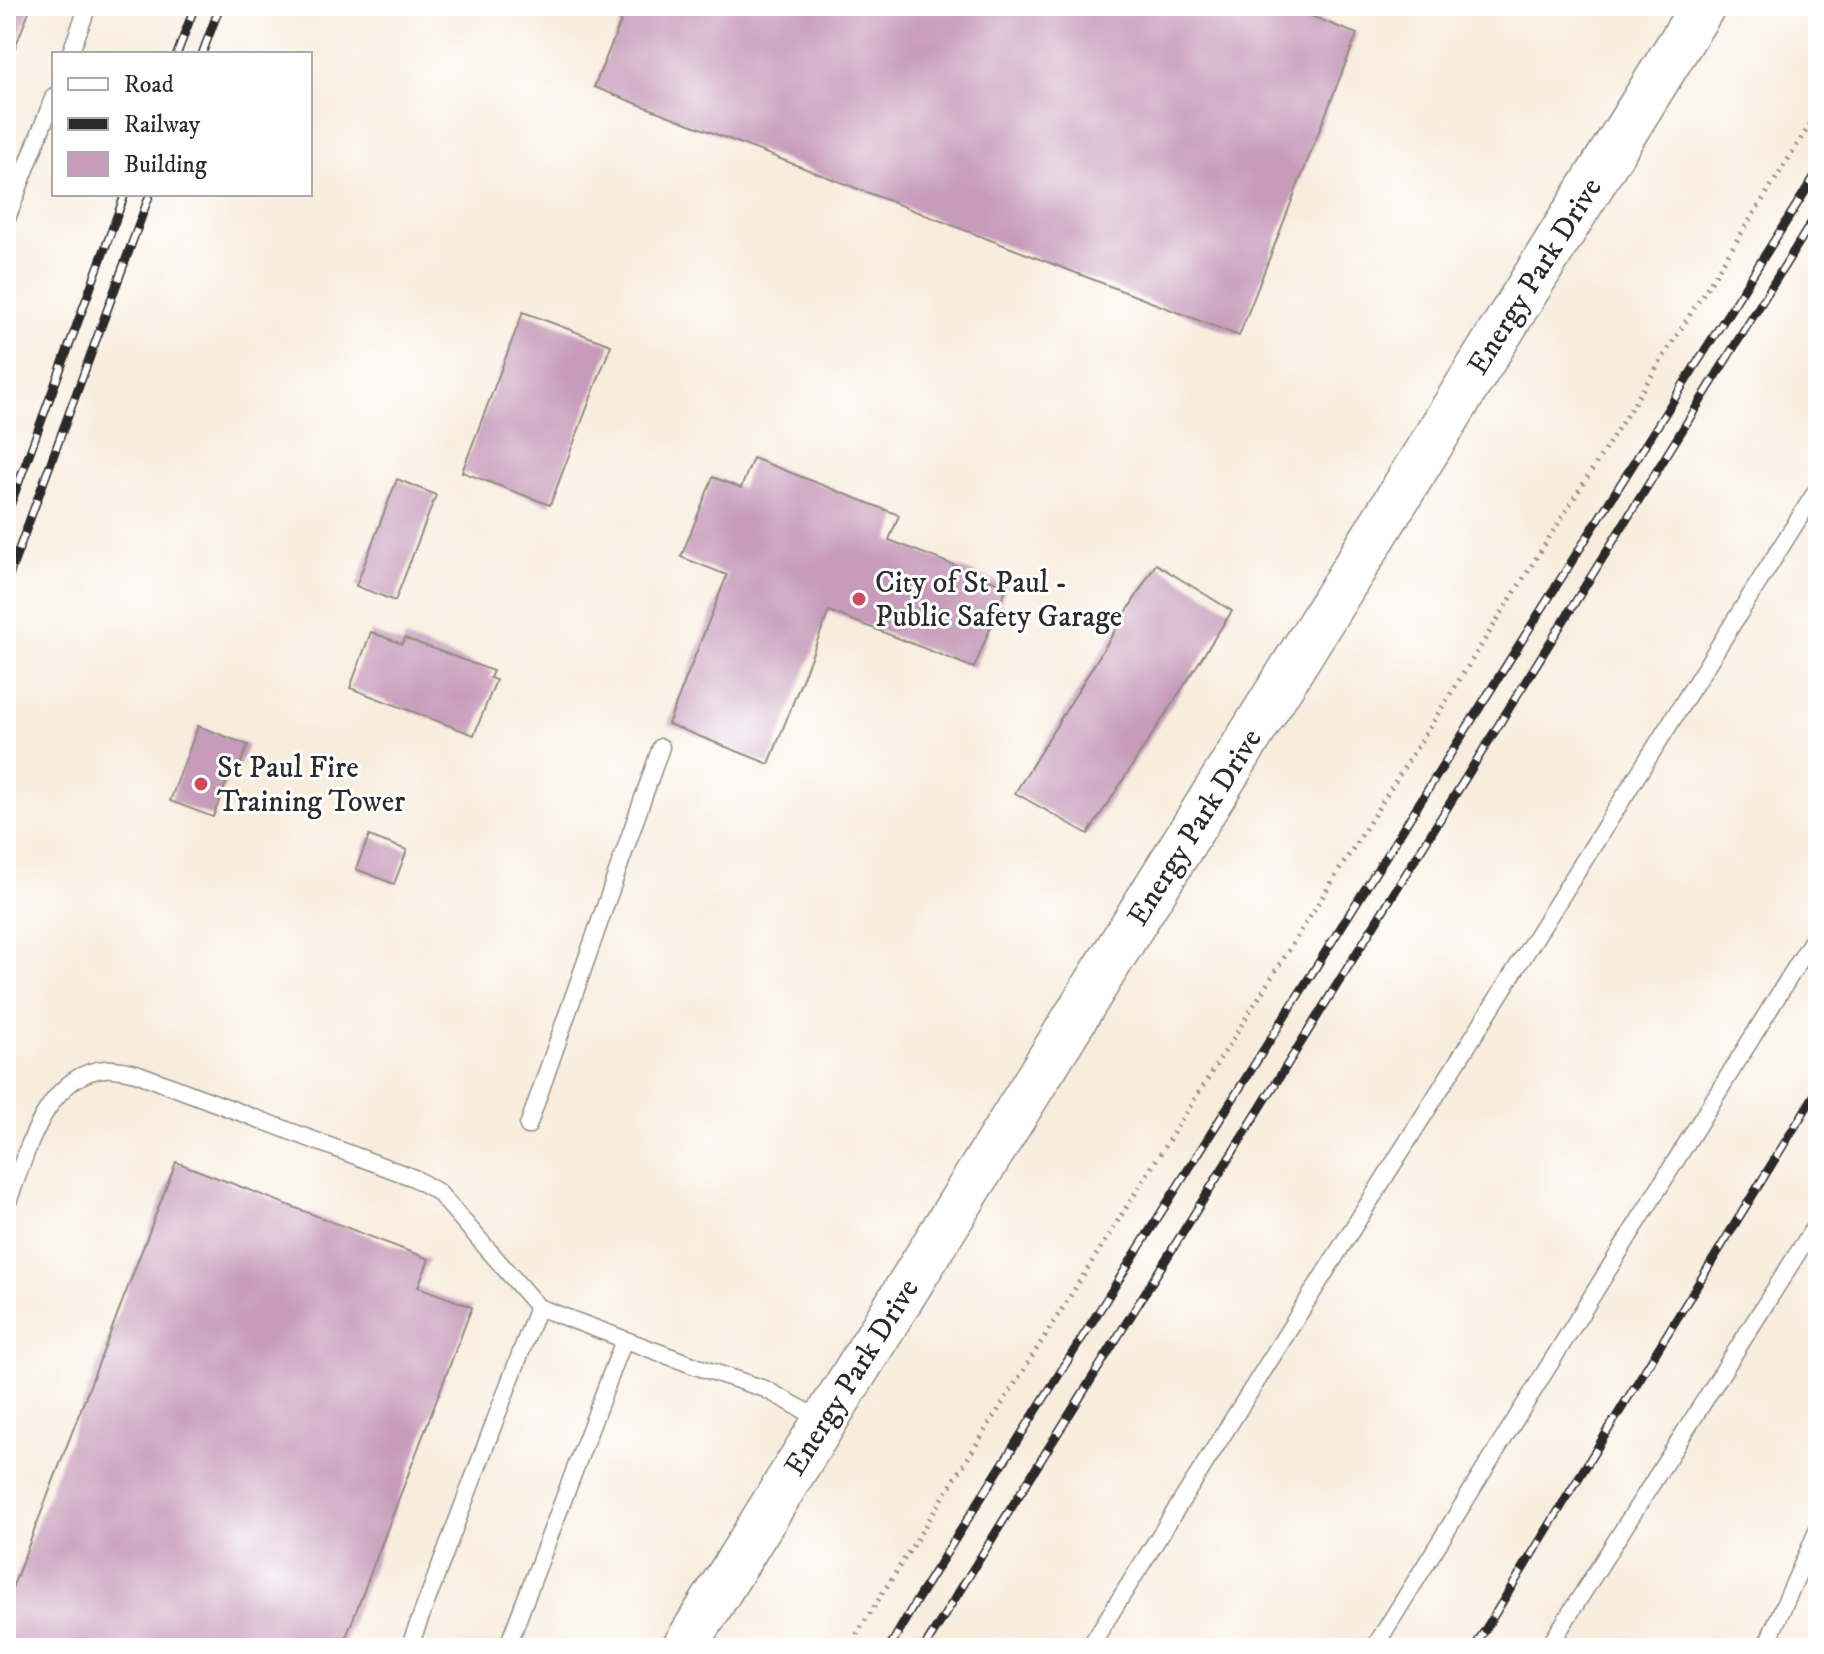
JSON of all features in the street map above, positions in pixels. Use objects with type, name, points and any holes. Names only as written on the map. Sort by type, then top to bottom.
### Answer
[{"type":"street","name":"Energy Park Drive","points":[[684,1648],[1703,6]]},
{"type":"lane","points":[[71,52],[88,6]]},
{"type":"lane","points":[[6,221],[52,101]]},
{"type":"lane","points":[[1089,1648],[1818,488]]},
{"type":"lane","points":[[528,1126],[661,747]]},
{"type":"lane","points":[[1374,1648],[1818,931]]},
{"type":"lane","points":[[6,1207],[40,1120],[62,1086],[82,1075],[105,1069],[136,1073],[414,1178],[438,1192],[538,1307],[765,1389],[824,1421]]},
{"type":"lane","points":[[1548,1648],[1818,1221]]},
{"type":"lane","points":[[409,1648],[538,1307]]},
{"type":"lane","points":[[507,1648],[624,1340]]},
{"type":"lane","points":[[1765,1648],[1818,1529]]},
{"type":"path","points":[[848,1648],[1818,112]]},
{"type":"building","points":[[6,6],[31,6],[6,71]]},
{"type":"building","points":[[584,6],[1285,6],[1357,34],[1239,336],[594,87],[621,21]]},
{"type":"building","points":[[523,312],[611,345],[550,505],[462,472]]},
{"type":"building","name":"City of St Paul - Public Safety Garage","points":[[753,458],[899,515],[889,540],[1007,586],[974,668],[829,611],[769,764],[668,724],[727,575],[681,557],[713,477],[741,488]]},
{"type":"building","points":[[397,479],[436,495],[395,601],[356,586]]},
{"type":"building","points":[[1156,564],[1232,611],[1088,834],[1015,793]]},
{"type":"building","points":[[371,632],[402,644],[405,638],[493,671],[490,678],[496,680],[474,735],[350,688]]},
{"type":"building","name":"St Paul Fire Training Tower","points":[[198,726],[248,745],[239,767],[233,765],[213,817],[170,801]]},
{"type":"building","points":[[369,836],[407,850],[394,884],[356,869]]},
{"type":"building","points":[[176,1162],[429,1259],[418,1287],[472,1307],[342,1648],[6,1648],[6,1604]]},
{"type":"railway","points":[[178,52],[195,6]]},
{"type":"railway","points":[[203,52],[220,6]]},
{"type":"railway","points":[[889,1648],[1818,171]]},
{"type":"railway","points":[[6,517],[124,196]]},
{"type":"railway","points":[[6,584],[149,196]]},
{"type":"railway","points":[[924,1648],[1818,212]]},
{"type":"railway","points":[[1474,1648],[1818,1089]]},
{"type":"place","name":"City of St Paul - Public Safety Garage","points":[[859,599]]},
{"type":"place","name":"St Paul Fire Training Tower","points":[[201,784]]}]
